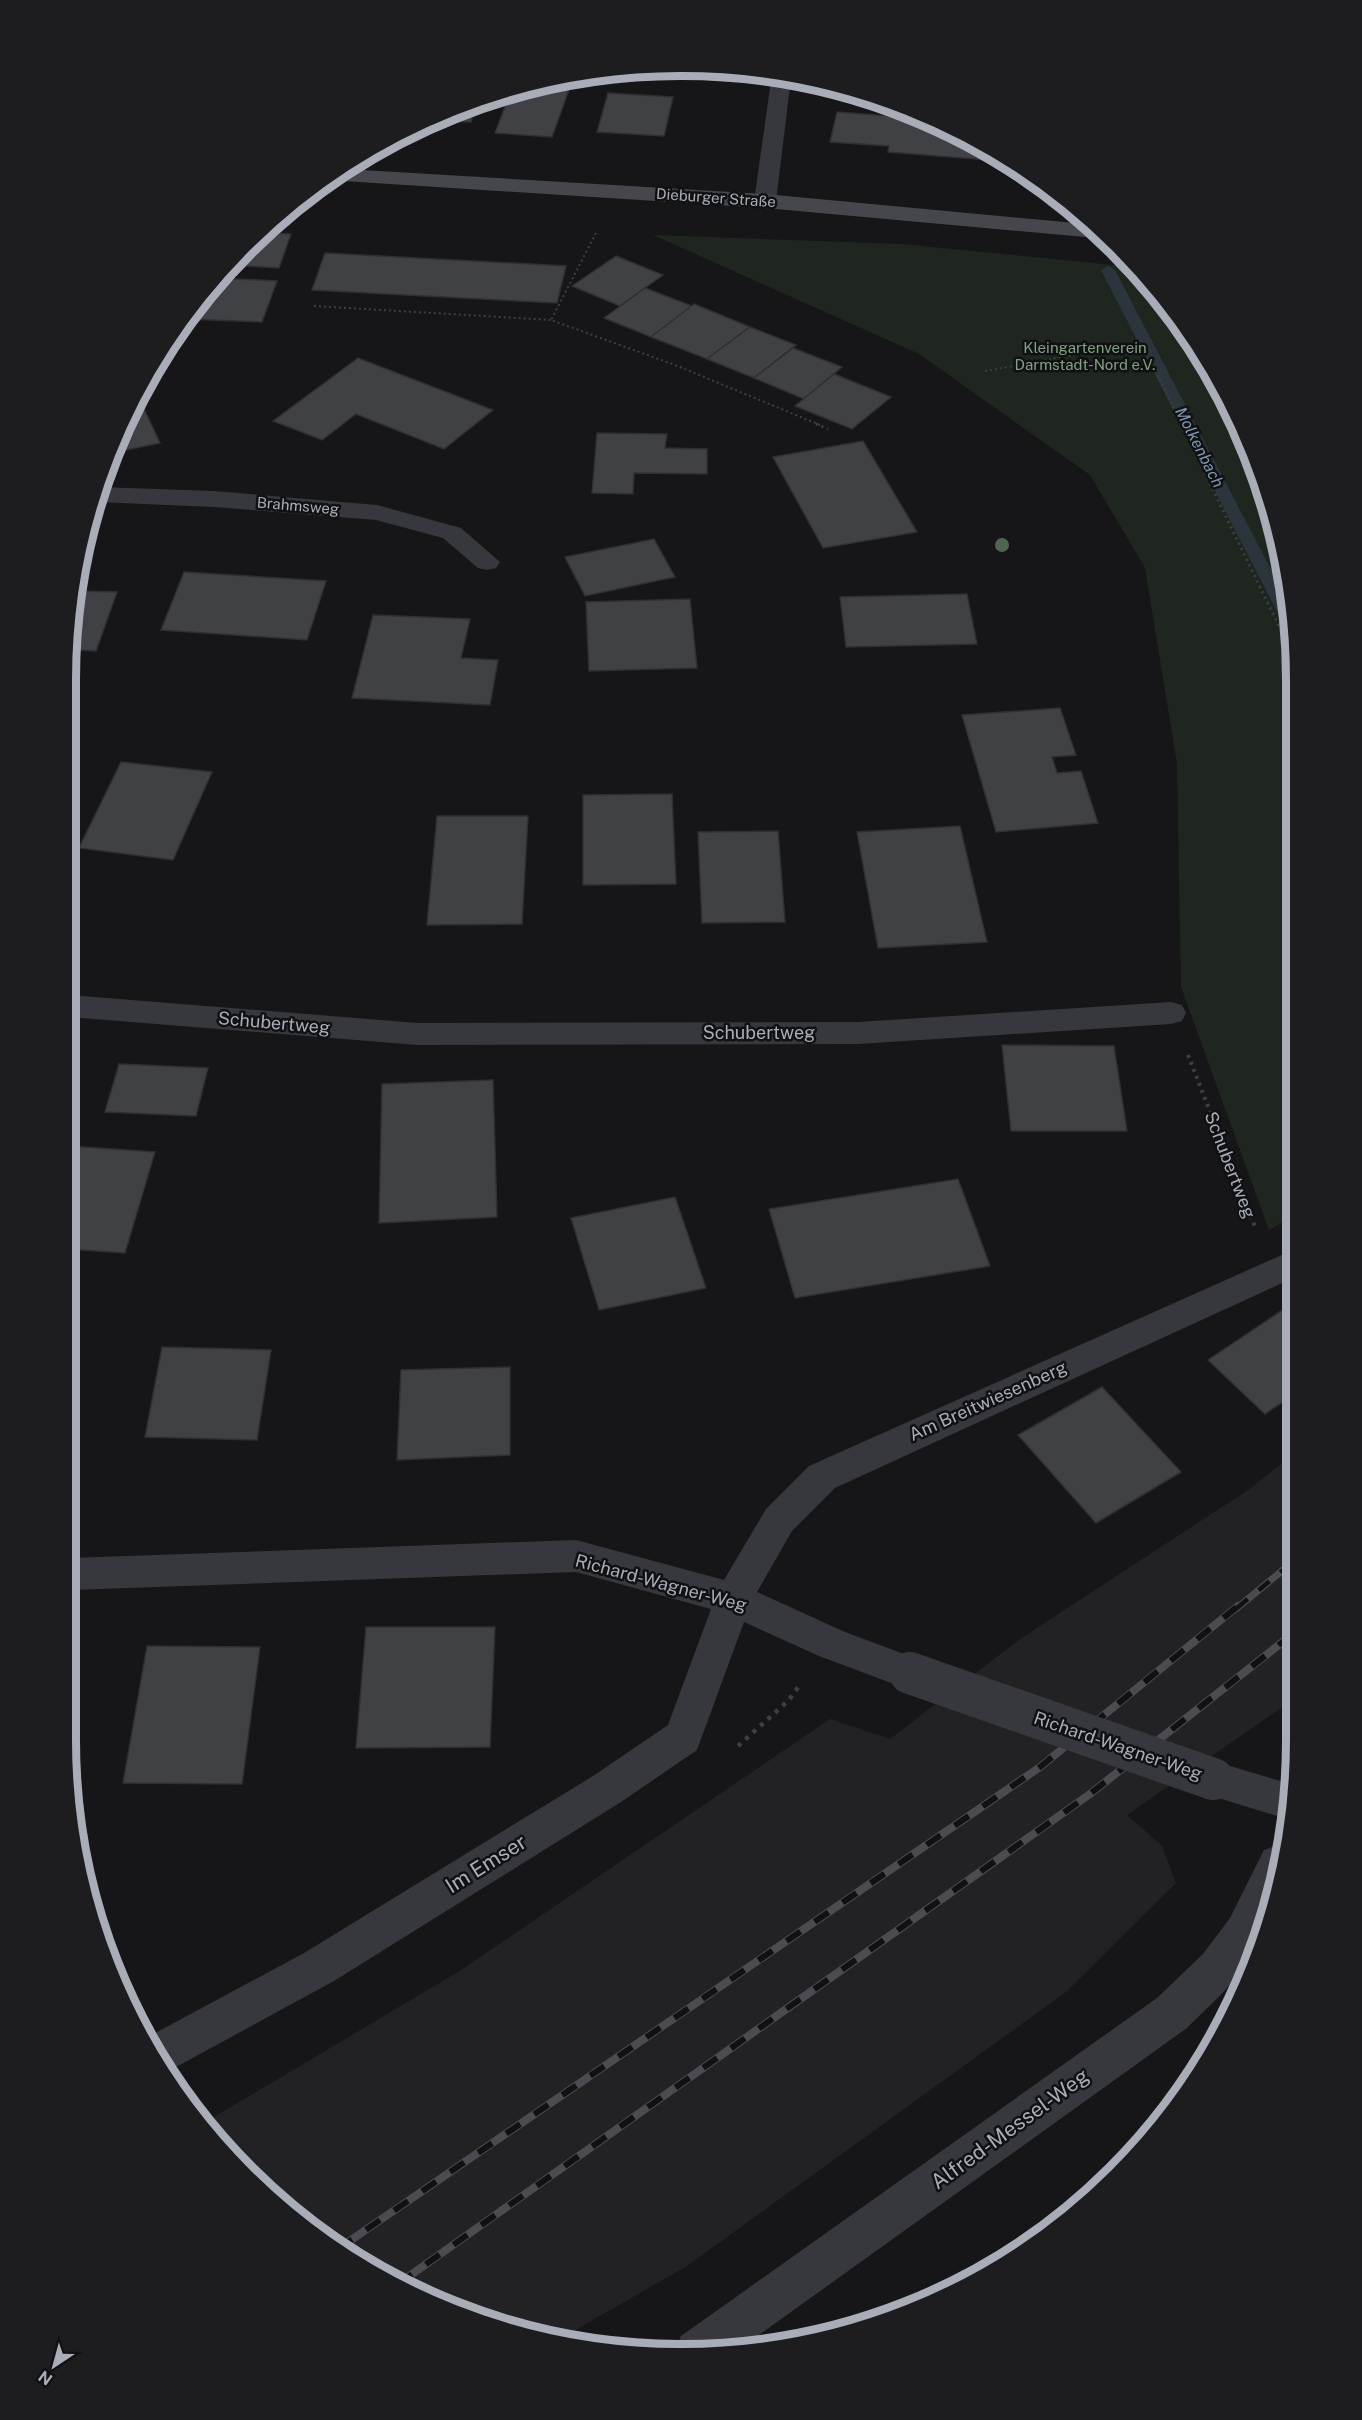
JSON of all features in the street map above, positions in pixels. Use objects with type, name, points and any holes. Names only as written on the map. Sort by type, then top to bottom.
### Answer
[{"type":"main road","name":"Dieburger Straße","points":[[349,176],[765,201],[1083,230]]},
{"type":"street","points":[[765,201],[780,85]]},
{"type":"street","name":"Brahmsweg","points":[[107,494],[214,499],[377,513],[452,533],[487,562]]},
{"type":"street","name":"Schubertweg","points":[[76,1007],[418,1034],[858,1033],[1171,1013]]},
{"type":"street","name":"Am Breitwiesenberg","points":[[733,1599],[779,1520],[822,1477],[1283,1268]]},
{"type":"street","name":"Richard-Wagner-Weg","points":[[76,1574],[576,1557],[733,1599],[832,1644],[910,1673],[1213,1779],[1282,1800]]},
{"type":"street","name":"Im Emser","points":[[163,2051],[319,1967],[607,1789],[683,1737],[733,1599]]},
{"type":"street","name":"Alfred-Messel-Weg","points":[[710,2343],[1172,2013],[1218,1968],[1245,1932],[1267,1887]]},
{"type":"path","points":[[550,320],[600,227]]},
{"type":"path","points":[[314,306],[550,320],[675,365],[828,429]]},
{"type":"path","points":[[985,372],[1142,343],[1283,635]]},
{"type":"path","name":"Schubertweg","points":[[1171,1013],[1283,1268]]},
{"type":"shaded area","points":[[1286,1460],[1286,1705],[1127,1815],[1162,1846],[1176,1883],[1066,1992],[687,2266],[570,2333],[525,2323],[450,2297],[414,2281],[345,2242],[282,2193],[211,2119],[458,1972],[830,1719],[890,1739],[1020,1639],[1248,1490]]},
{"type":"green space","name":"Kleingartenverein Darmstadt-Nord e.V.","points":[[653,235],[902,244],[1119,266],[1161,313],[1184,345],[1223,414],[1253,487],[1274,563],[1284,641],[1286,681],[1286,1220],[1269,1230],[1181,987],[1177,764],[1145,568],[1090,475],[919,354]]},
{"type":"building","points":[[570,87],[552,137],[495,133],[506,103]]},
{"type":"building","points":[[608,93],[673,97],[664,136],[597,132]]},
{"type":"building","points":[[837,112],[895,117],[948,139],[988,160],[888,152],[889,146],[830,142]]},
{"type":"building","points":[[473,114],[471,122],[454,122]]},
{"type":"building","points":[[275,233],[291,234],[279,268],[243,266]]},
{"type":"building","points":[[325,253],[566,266],[557,303],[312,290]]},
{"type":"building","points":[[616,256],[663,275],[620,306],[572,286]]},
{"type":"building","points":[[230,279],[277,281],[262,322],[196,319]]},
{"type":"building","points":[[645,288],[692,306],[651,337],[604,318]]},
{"type":"building","points":[[694,304],[750,327],[707,359],[651,337]]},
{"type":"building","points":[[750,327],[796,345],[754,378],[707,359]]},
{"type":"building","points":[[793,348],[842,367],[804,399],[754,378]]},
{"type":"building","points":[[358,358],[493,410],[444,449],[356,414],[322,440],[273,421]]},
{"type":"building","points":[[834,374],[891,397],[852,429],[795,406]]},
{"type":"building","points":[[143,406],[160,443],[123,451]]},
{"type":"building","points":[[597,433],[667,434],[665,448],[707,449],[707,474],[634,473],[633,494],[592,493]]},
{"type":"building","points":[[863,441],[917,532],[823,548],[773,457]]},
{"type":"building","points":[[654,539],[675,577],[585,596],[565,557]]},
{"type":"building","points":[[184,572],[326,581],[307,640],[161,630]]},
{"type":"building","points":[[84,591],[117,592],[96,651],[78,650]]},
{"type":"building","points":[[967,594],[977,644],[846,647],[840,597]]},
{"type":"building","points":[[690,599],[697,668],[589,671],[586,602]]},
{"type":"building","points":[[373,615],[470,619],[461,658],[498,660],[490,705],[352,698]]},
{"type":"building","points":[[1060,708],[1076,755],[1052,757],[1057,773],[1081,771],[1098,823],[996,832],[962,715]]},
{"type":"building","points":[[121,762],[212,772],[173,860],[79,848]]},
{"type":"building","points":[[672,794],[676,884],[583,885],[583,795]]},
{"type":"building","points":[[437,816],[528,816],[522,924],[427,925]]},
{"type":"building","points":[[960,826],[987,942],[878,948],[857,832]]},
{"type":"building","points":[[778,831],[785,922],[702,923],[698,832]]},
{"type":"building","points":[[1002,1045],[1114,1046],[1127,1131],[1011,1131]]},
{"type":"building","points":[[119,1064],[208,1068],[196,1116],[105,1112]]},
{"type":"building","points":[[493,1080],[497,1217],[379,1223],[382,1084]]},
{"type":"building","points":[[76,1146],[155,1152],[125,1253],[76,1250]]},
{"type":"building","points":[[958,1179],[990,1266],[795,1298],[769,1209]]},
{"type":"building","points":[[675,1197],[706,1288],[599,1310],[571,1218]]},
{"type":"building","points":[[1286,1308],[1286,1400],[1265,1414],[1208,1360]]},
{"type":"building","points":[[162,1347],[271,1350],[257,1440],[145,1437]]},
{"type":"building","points":[[510,1367],[510,1455],[397,1460],[401,1370]]},
{"type":"building","points":[[1102,1387],[1181,1472],[1096,1523],[1018,1435]]},
{"type":"building","points":[[366,1627],[495,1627],[490,1747],[356,1748]]},
{"type":"building","points":[[147,1646],[260,1647],[242,1784],[123,1783]]},
{"type":"waterway","name":"Molkenbach","points":[[1108,270],[1280,602]]},
{"type":"railway","points":[[1237,1608],[1286,1568]]},
{"type":"railway","points":[[347,2243],[1040,1767],[1238,1606]]},
{"type":"railway","points":[[407,2277],[1090,1794],[1286,1639]]}]
